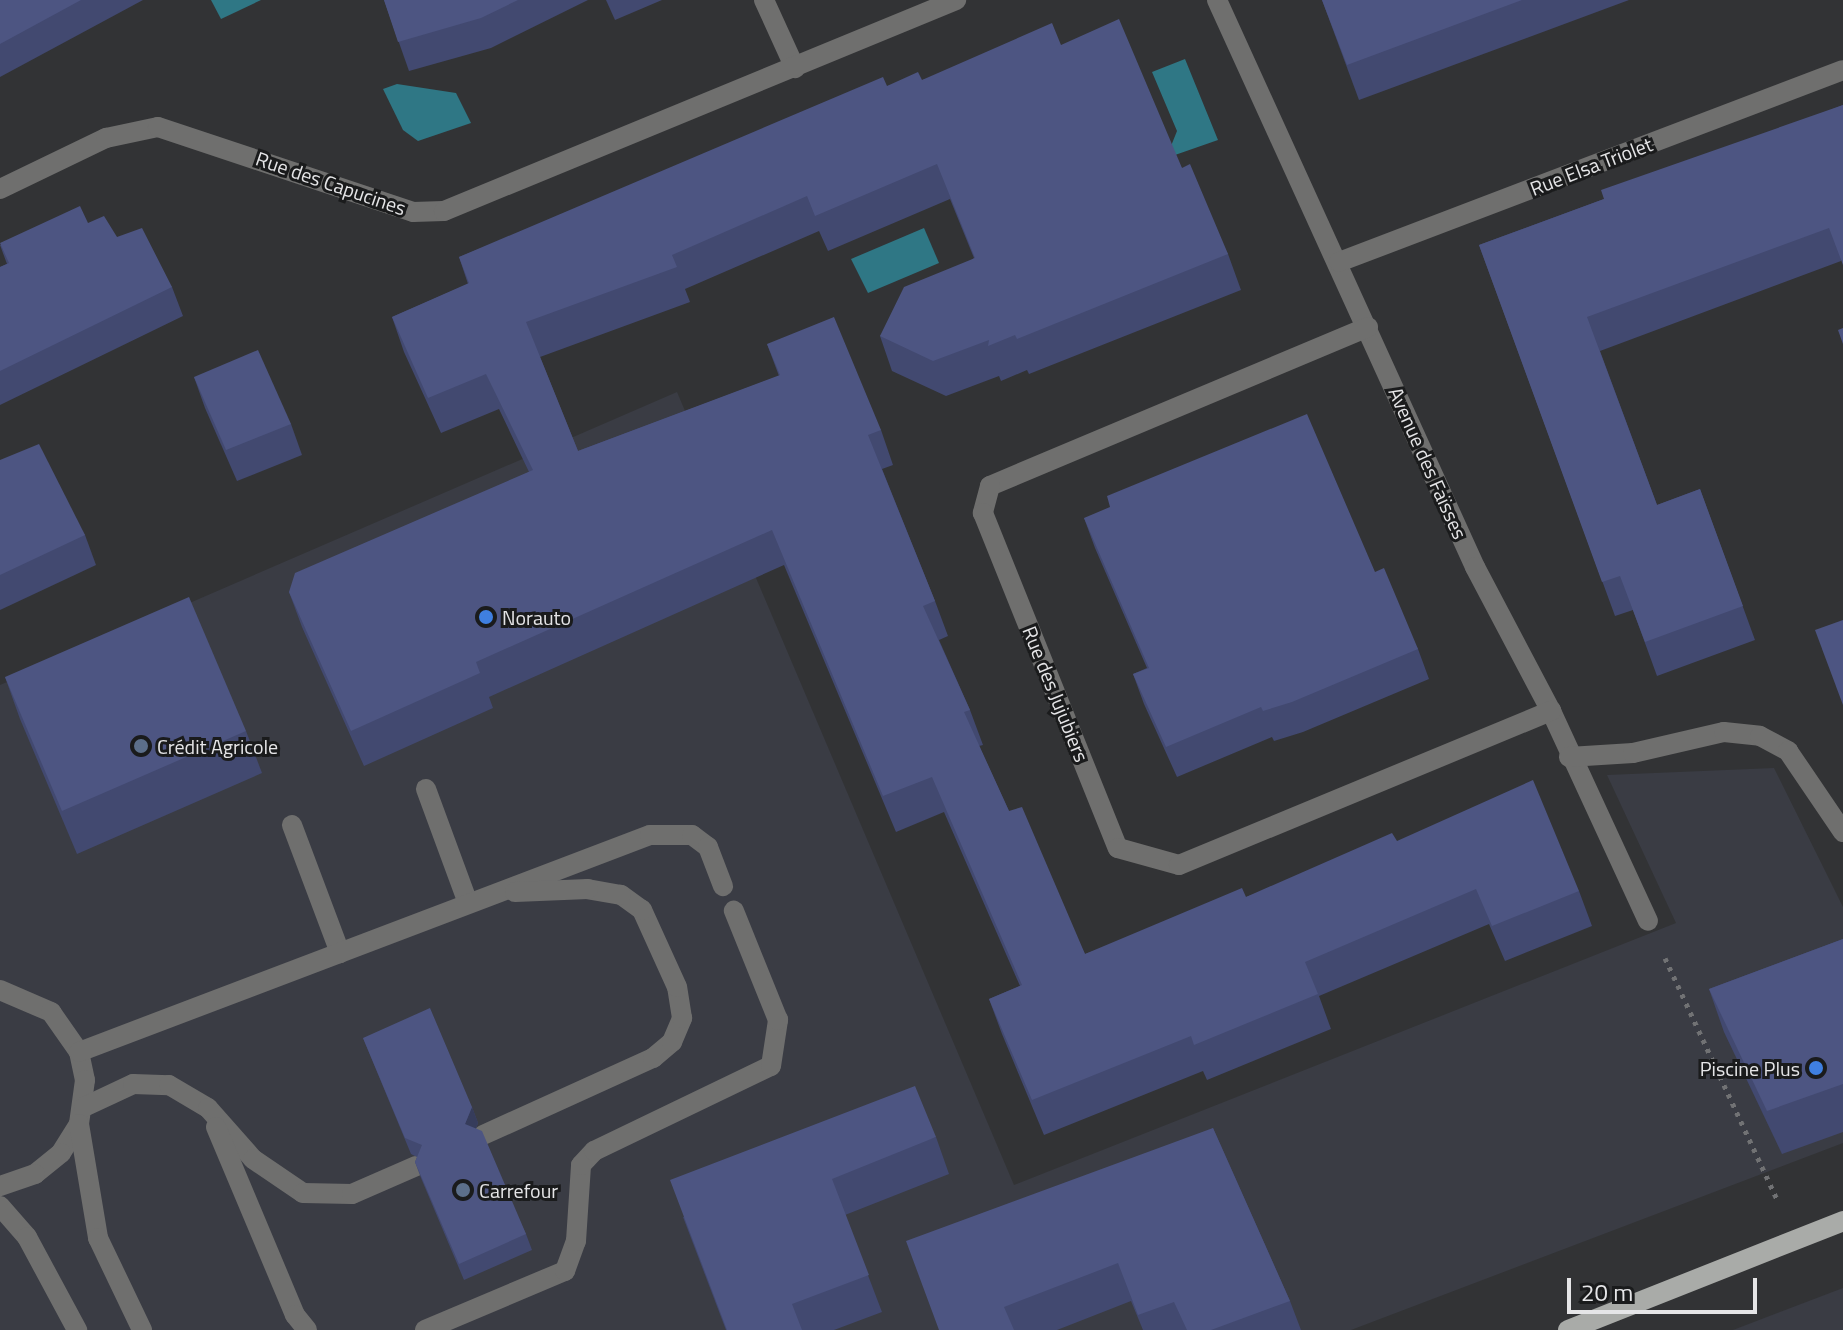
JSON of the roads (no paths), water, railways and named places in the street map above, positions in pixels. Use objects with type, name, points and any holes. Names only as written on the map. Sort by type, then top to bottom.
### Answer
[{"type":"main road","points":[[1568,1330],[1843,1221]]},
{"type":"street","points":[[764,0],[795,68]]},
{"type":"street","name":"Rue des Capucines","points":[[0,189],[106,138],[158,127],[413,212],[444,211],[956,0]]},
{"type":"street","name":"Avenue des Faïsses","points":[[1217,0],[1339,262],[1475,567],[1551,711],[1569,757],[1648,921]]},
{"type":"street","name":"Rue Elsa Triolet","points":[[1339,262],[1843,70]]},
{"type":"street","name":"Rue des Jujubiers","points":[[1368,327],[990,486],[983,513],[1118,848],[1179,865],[1551,711]]},
{"type":"street","points":[[1569,757],[1633,753],[1724,732],[1760,736],[1788,751],[1843,832]]},
{"type":"street","points":[[426,789],[468,903]]},
{"type":"street","points":[[292,825],[340,953]]},
{"type":"street","points":[[79,1052],[650,835],[675,832],[692,835],[708,847],[723,886]]},
{"type":"street","points":[[483,1135],[653,1058],[672,1042],[682,1018],[677,987],[642,910],[621,895],[588,889],[491,894]]},
{"type":"street","points":[[425,1330],[565,1271],[576,1241],[581,1165],[594,1151],[771,1066],[778,1020],[734,911]]},
{"type":"street","points":[[0,983],[51,1012],[79,1052],[81,1116],[98,1238],[142,1330]]},
{"type":"street","points":[[0,990],[30,999]]},
{"type":"street","points":[[0,1186],[35,1174],[61,1153],[81,1116],[133,1084],[169,1085],[208,1108],[253,1159],[303,1193],[352,1194],[416,1166]]},
{"type":"street","points":[[208,1108],[295,1315],[307,1330]]},
{"type":"street","points":[[0,1206],[27,1237],[77,1330]]},
{"type":"water","points":[[211,0],[261,0],[221,19]]},
{"type":"water","points":[[1185,59],[1218,140],[1175,155],[1171,146],[1177,131],[1152,72]]},
{"type":"water","points":[[397,84],[456,93],[471,123],[418,141],[403,130],[383,89]]},
{"type":"water","points":[[924,228],[939,263],[868,293],[851,259]]},
{"type":"place","name":"Norauto","points":[[486,617]]},
{"type":"place","name":"Crédit Agricole","points":[[141,746]]},
{"type":"place","name":"Piscine Plus","points":[[1816,1068]]},
{"type":"place","name":"Carrefour","points":[[463,1190]]}]
